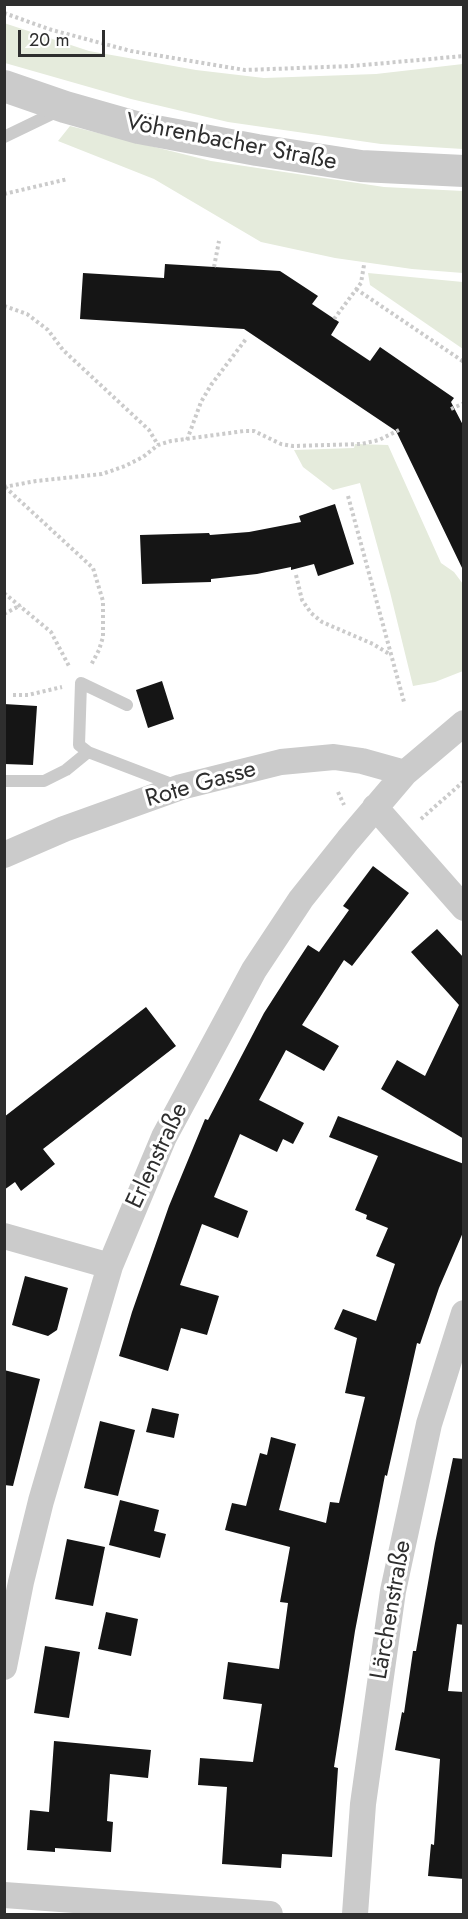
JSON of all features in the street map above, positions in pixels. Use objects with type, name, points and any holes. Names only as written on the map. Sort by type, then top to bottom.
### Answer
[{"type":"street","name":"Vöhrenbacher Straße","points":[[4,86],[65,107],[139,128],[257,150],[360,166],[464,171]]},
{"type":"street","name":"Erlenstraße","points":[[4,1667],[13,1581],[41,1501],[110,1266],[164,1137],[254,970],[301,899],[405,773],[464,723]]},
{"type":"street","name":"Rote Gasse","points":[[4,855],[64,829],[181,787],[280,762],[334,757],[362,761],[405,773]]},
{"type":"street","points":[[375,807],[464,908]]},
{"type":"street","points":[[4,1236],[110,1266]]},
{"type":"street","name":"Lärchenstraße","points":[[355,1914],[363,1804],[393,1591],[429,1424],[464,1313]]},
{"type":"street","points":[[4,1895],[270,1914]]},
{"type":"lane","points":[[4,137],[65,107]]},
{"type":"lane","points":[[127,705],[81,683],[79,745],[88,752],[181,787]]},
{"type":"lane","points":[[4,782],[44,781],[66,770],[88,752]]},
{"type":"path","points":[[4,13],[52,30],[131,51],[245,70],[352,66],[464,56]]},
{"type":"path","points":[[4,194],[68,178]]},
{"type":"path","points":[[214,267],[219,241]]},
{"type":"path","points":[[334,319],[361,283],[364,265]]},
{"type":"path","points":[[356,289],[464,362]]},
{"type":"path","points":[[4,306],[27,314],[48,330],[63,350],[149,430],[158,445]]},
{"type":"path","points":[[188,440],[201,402],[246,339]]},
{"type":"path","points":[[451,409],[464,403]]},
{"type":"path","points":[[5,487],[36,481],[102,474],[143,457],[158,445],[188,440],[254,431],[281,444],[293,446],[361,444],[379,440],[399,430]]},
{"type":"path","points":[[5,487],[93,568],[103,601],[103,637],[99,650],[81,683],[28,695],[13,695]]},
{"type":"path","points":[[348,496],[404,702]]},
{"type":"path","points":[[296,575],[302,600],[311,613],[322,622],[373,644],[392,656]]},
{"type":"path","points":[[4,592],[51,632],[64,658],[81,683]]},
{"type":"path","points":[[4,614],[21,605]]},
{"type":"path","points":[[420,828],[422,817],[464,782]]},
{"type":"green space","points":[[4,23],[89,51],[196,70],[264,78],[376,74],[463,64],[463,149],[381,144],[228,122],[131,99],[5,63]]},
{"type":"green space","points":[[70,126],[211,161],[384,187],[463,191],[463,273],[412,269],[335,258],[261,242],[154,179],[58,141]]},
{"type":"green space","points":[[368,273],[463,282],[463,349],[370,285]]},
{"type":"green space","points":[[355,444],[388,445],[441,563],[454,572],[463,584],[463,671],[435,682],[413,686],[360,483],[333,490],[303,467],[294,450],[354,448]]},
{"type":"building","points":[[165,264],[280,271],[318,296],[312,304],[339,322],[331,335],[370,361],[380,347],[454,398],[451,402],[464,427],[464,572],[396,431],[244,329],[80,319],[83,273],[164,278]]},
{"type":"building","points":[[335,504],[354,564],[318,576],[314,564],[291,570],[291,567],[257,574],[211,579],[211,582],[142,584],[140,535],[209,533],[210,535],[249,532],[301,522],[299,516]]},
{"type":"building","points":[[162,681],[174,719],[148,728],[136,690]]},
{"type":"building","points":[[4,704],[37,706],[33,765],[4,764]]},
{"type":"building","points":[[373,866],[409,893],[352,966],[344,960],[302,1025],[339,1046],[324,1071],[286,1050],[259,1100],[304,1123],[293,1144],[283,1139],[277,1152],[240,1134],[214,1197],[248,1211],[238,1238],[202,1224],[180,1285],[219,1296],[207,1335],[181,1328],[168,1371],[119,1356],[169,1206],[205,1119],[208,1120],[264,1013],[308,945],[319,952],[349,910],[343,906]]},
{"type":"building","points":[[437,929],[464,958],[464,1139],[381,1089],[397,1060],[425,1076],[459,1005],[411,952]]},
{"type":"building","points":[[146,1007],[176,1046],[43,1149],[55,1164],[21,1191],[15,1182],[4,1190],[4,1117]]},
{"type":"building","points":[[338,1116],[464,1164],[464,1230],[439,1288],[420,1344],[417,1343],[387,1476],[385,1475],[355,1631],[334,1767],[338,1768],[332,1857],[282,1854],[281,1868],[222,1864],[227,1787],[198,1785],[200,1758],[253,1762],[262,1704],[223,1699],[228,1662],[279,1669],[288,1603],[280,1602],[290,1547],[225,1530],[232,1503],[246,1506],[260,1453],[267,1455],[271,1437],[296,1444],[279,1510],[326,1523],[330,1502],[339,1503],[365,1397],[345,1393],[357,1338],[334,1329],[343,1309],[376,1321],[395,1264],[376,1256],[388,1228],[366,1219],[367,1215],[355,1210],[378,1156],[329,1137]]},
{"type":"building","points":[[25,1276],[68,1288],[57,1330],[48,1336],[12,1325]]},
{"type":"building","points":[[4,1370],[40,1379],[13,1486],[4,1485]]},
{"type":"building","points":[[152,1408],[179,1414],[174,1438],[146,1432]]},
{"type":"building","points":[[100,1421],[135,1430],[118,1496],[84,1488]]},
{"type":"building","points":[[453,1458],[464,1459],[464,1625],[457,1624],[448,1691],[464,1692],[464,1879],[428,1876],[431,1844],[434,1845],[440,1759],[395,1750]]},
{"type":"building","points":[[120,1500],[159,1510],[154,1531],[166,1534],[160,1558],[109,1545]]},
{"type":"building","points":[[67,1539],[105,1547],[93,1606],[55,1599]]},
{"type":"building","points":[[106,1612],[138,1619],[131,1656],[98,1649]]},
{"type":"building","points":[[45,1646],[80,1652],[69,1718],[34,1713]]},
{"type":"building","points":[[54,1741],[151,1750],[148,1778],[110,1774],[107,1821],[113,1822],[111,1852],[55,1848],[55,1852],[27,1850],[30,1810],[49,1812]]}]
